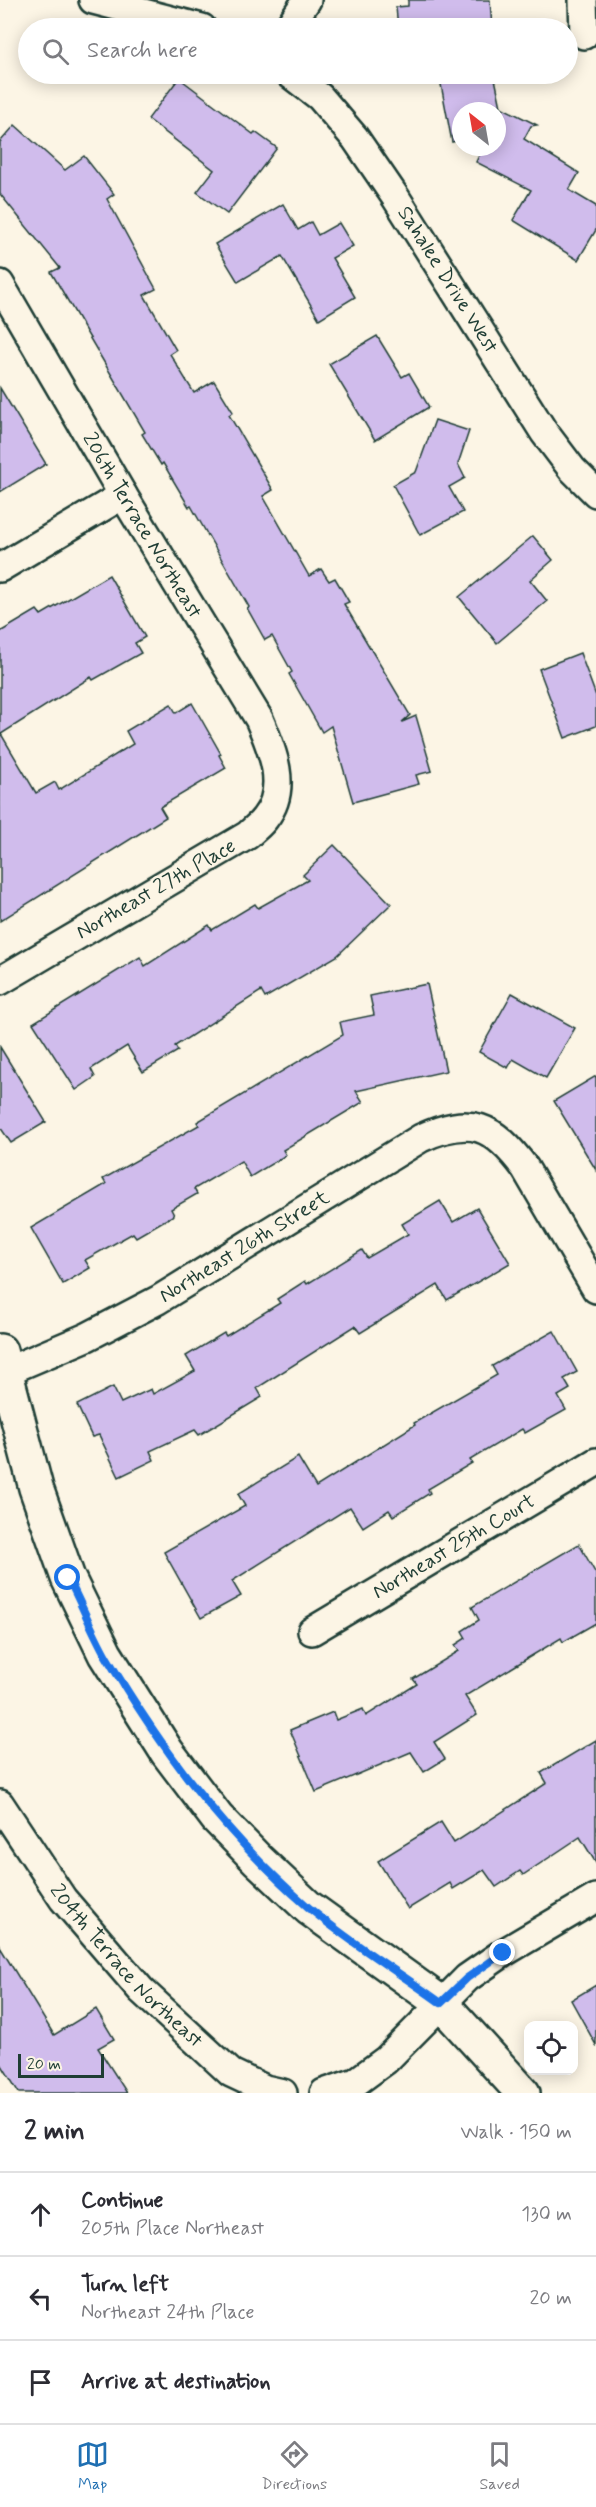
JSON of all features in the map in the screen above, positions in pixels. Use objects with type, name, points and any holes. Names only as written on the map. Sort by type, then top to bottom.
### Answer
[{"type":"street","points":[[93,0],[163,18]]},
{"type":"street","points":[[295,18],[307,0]]},
{"type":"street","points":[[583,0],[584,35]]},
{"type":"street","name":"Sahalee Drive West","points":[[303,84],[320,97],[355,138],[396,198],[544,432],[572,469],[596,493]]},
{"type":"street","name":"206th Terrace Northeast","points":[[0,284],[123,495],[258,719],[271,747],[277,771]]},
{"type":"street","points":[[0,568],[123,495]]},
{"type":"street","name":"Northeast 27th Place","points":[[0,981],[248,835],[267,817],[276,793],[277,771]]},
{"type":"street","name":"Northeast 26th Street","points":[[2,1366],[87,1337],[158,1300],[421,1138],[444,1127],[463,1125],[482,1128],[498,1137],[525,1168],[596,1289]]},
{"type":"street","points":[[2,1366],[36,1488],[68,1578],[105,1654],[167,1752],[217,1818],[258,1860],[301,1900],[441,2003],[523,2093]]},
{"type":"street","name":"Northeast 25th Court","points":[[312,1631],[596,1462]]},
{"type":"street","name":"204th Terrace Northeast","points":[[0,1804],[63,1899],[141,1989],[231,2073],[265,2089],[283,2093]]},
{"type":"street","points":[[324,2093],[356,2082],[386,2060],[467,1978],[503,1953],[596,1898]]},
{"type":"building","points":[[408,0],[490,0],[491,18],[397,18],[396,7],[408,6]]},
{"type":"building","points":[[174,84],[187,84],[253,134],[255,132],[277,148],[227,214],[197,192],[214,170],[148,119]]},
{"type":"building","points":[[441,84],[496,84],[500,102],[452,102],[452,142]]},
{"type":"building","points":[[506,110],[537,125],[531,126],[524,139],[579,173],[569,190],[596,206],[596,230],[578,260],[513,220],[531,190],[476,162],[479,156],[506,156]]},
{"type":"building","points":[[15,125],[65,170],[84,156],[114,194],[107,199],[156,289],[144,295],[176,350],[170,354],[194,393],[214,381],[233,412],[229,415],[273,490],[263,496],[309,576],[321,569],[329,581],[335,578],[349,602],[344,604],[410,715],[402,722],[416,716],[432,771],[416,775],[419,784],[353,802],[331,726],[322,732],[289,674],[292,672],[272,636],[265,640],[247,608],[249,607],[191,506],[189,507],[163,463],[161,465],[142,434],[145,432],[51,272],[60,268],[0,194],[0,142]]},
{"type":"building","points":[[283,204],[298,230],[311,222],[318,235],[339,223],[353,246],[332,258],[355,297],[319,319],[282,256],[238,282],[215,244]]},
{"type":"building","points":[[377,336],[402,377],[409,373],[429,407],[375,440],[329,364]]},
{"type":"building","points":[[0,388],[46,464],[0,492]]},
{"type":"building","points":[[435,420],[469,431],[458,464],[465,478],[449,487],[463,512],[420,535],[393,485],[416,472]]},
{"type":"building","points":[[533,536],[553,560],[530,580],[547,601],[497,643],[459,597]]},
{"type":"building","points":[[109,575],[145,637],[135,643],[141,653],[93,680],[91,677],[1,734],[36,793],[55,782],[59,790],[133,744],[126,731],[171,704],[176,713],[192,703],[221,754],[219,755],[226,768],[160,807],[166,817],[0,921],[0,632],[37,610],[41,615]]},
{"type":"building","points":[[580,653],[596,696],[596,726],[565,738],[539,669]]},
{"type":"building","points":[[334,845],[391,904],[337,956],[265,998],[261,991],[175,1046],[178,1051],[143,1072],[127,1046],[91,1069],[95,1077],[76,1090],[33,1023],[140,957],[145,966],[209,925],[212,930],[255,904],[258,908],[308,880],[303,875]]},
{"type":"building","points":[[427,984],[446,1071],[356,1091],[363,1102],[283,1150],[286,1155],[250,1177],[241,1161],[194,1189],[197,1194],[171,1209],[174,1215],[136,1237],[133,1233],[85,1260],[90,1268],[63,1284],[31,1228],[106,1184],[103,1179],[199,1125],[197,1122],[343,1035],[340,1022],[374,1015],[370,996]]},
{"type":"building","points":[[512,993],[575,1028],[546,1078],[513,1059],[508,1068],[479,1052]]},
{"type":"building","points":[[0,1047],[46,1122],[11,1143],[0,1127]]},
{"type":"building","points":[[596,1076],[596,1170],[554,1101]]},
{"type":"building","points":[[440,1201],[453,1222],[477,1208],[510,1263],[447,1300],[438,1285],[360,1333],[355,1326],[257,1388],[262,1397],[199,1435],[195,1430],[150,1451],[154,1460],[119,1477],[99,1435],[92,1437],[77,1405],[113,1387],[121,1403],[151,1389],[153,1394],[195,1371],[186,1356],[224,1333],[226,1336],[280,1303],[277,1299],[305,1281],[307,1284],[362,1250],[367,1258],[408,1234],[402,1224]]},
{"type":"building","points":[[554,1331],[577,1372],[564,1379],[570,1389],[558,1396],[566,1410],[525,1433],[522,1429],[470,1460],[472,1463],[428,1489],[430,1493],[393,1516],[389,1510],[363,1527],[350,1507],[232,1581],[241,1596],[201,1618],[164,1552],[245,1506],[238,1494],[298,1457],[316,1487],[415,1425],[414,1423],[497,1375],[492,1366]]},
{"type":"building","points":[[579,1544],[596,1574],[596,1623],[563,1642],[561,1638],[465,1696],[477,1715],[434,1742],[445,1759],[424,1772],[411,1752],[316,1792],[290,1730],[333,1712],[336,1720],[363,1709],[366,1716],[417,1684],[413,1679],[459,1651],[455,1645],[466,1638],[462,1631],[479,1620],[472,1607]]},
{"type":"building","points":[[596,1740],[596,1863],[580,1837],[523,1875],[520,1871],[496,1887],[484,1870],[453,1889],[450,1883],[408,1909],[378,1861],[441,1822],[454,1843],[547,1783],[541,1773]]},
{"type":"building","points":[[0,1947],[54,2035],[96,2009],[114,2039],[98,2048],[127,2093],[19,2093],[0,2062]]},
{"type":"building","points":[[596,1985],[596,2045],[571,2000]]},
{"type":"route","points":[[68,1578],[105,1654],[167,1752],[217,1818],[309,1908],[441,2003],[467,1978],[503,1953]]}]
